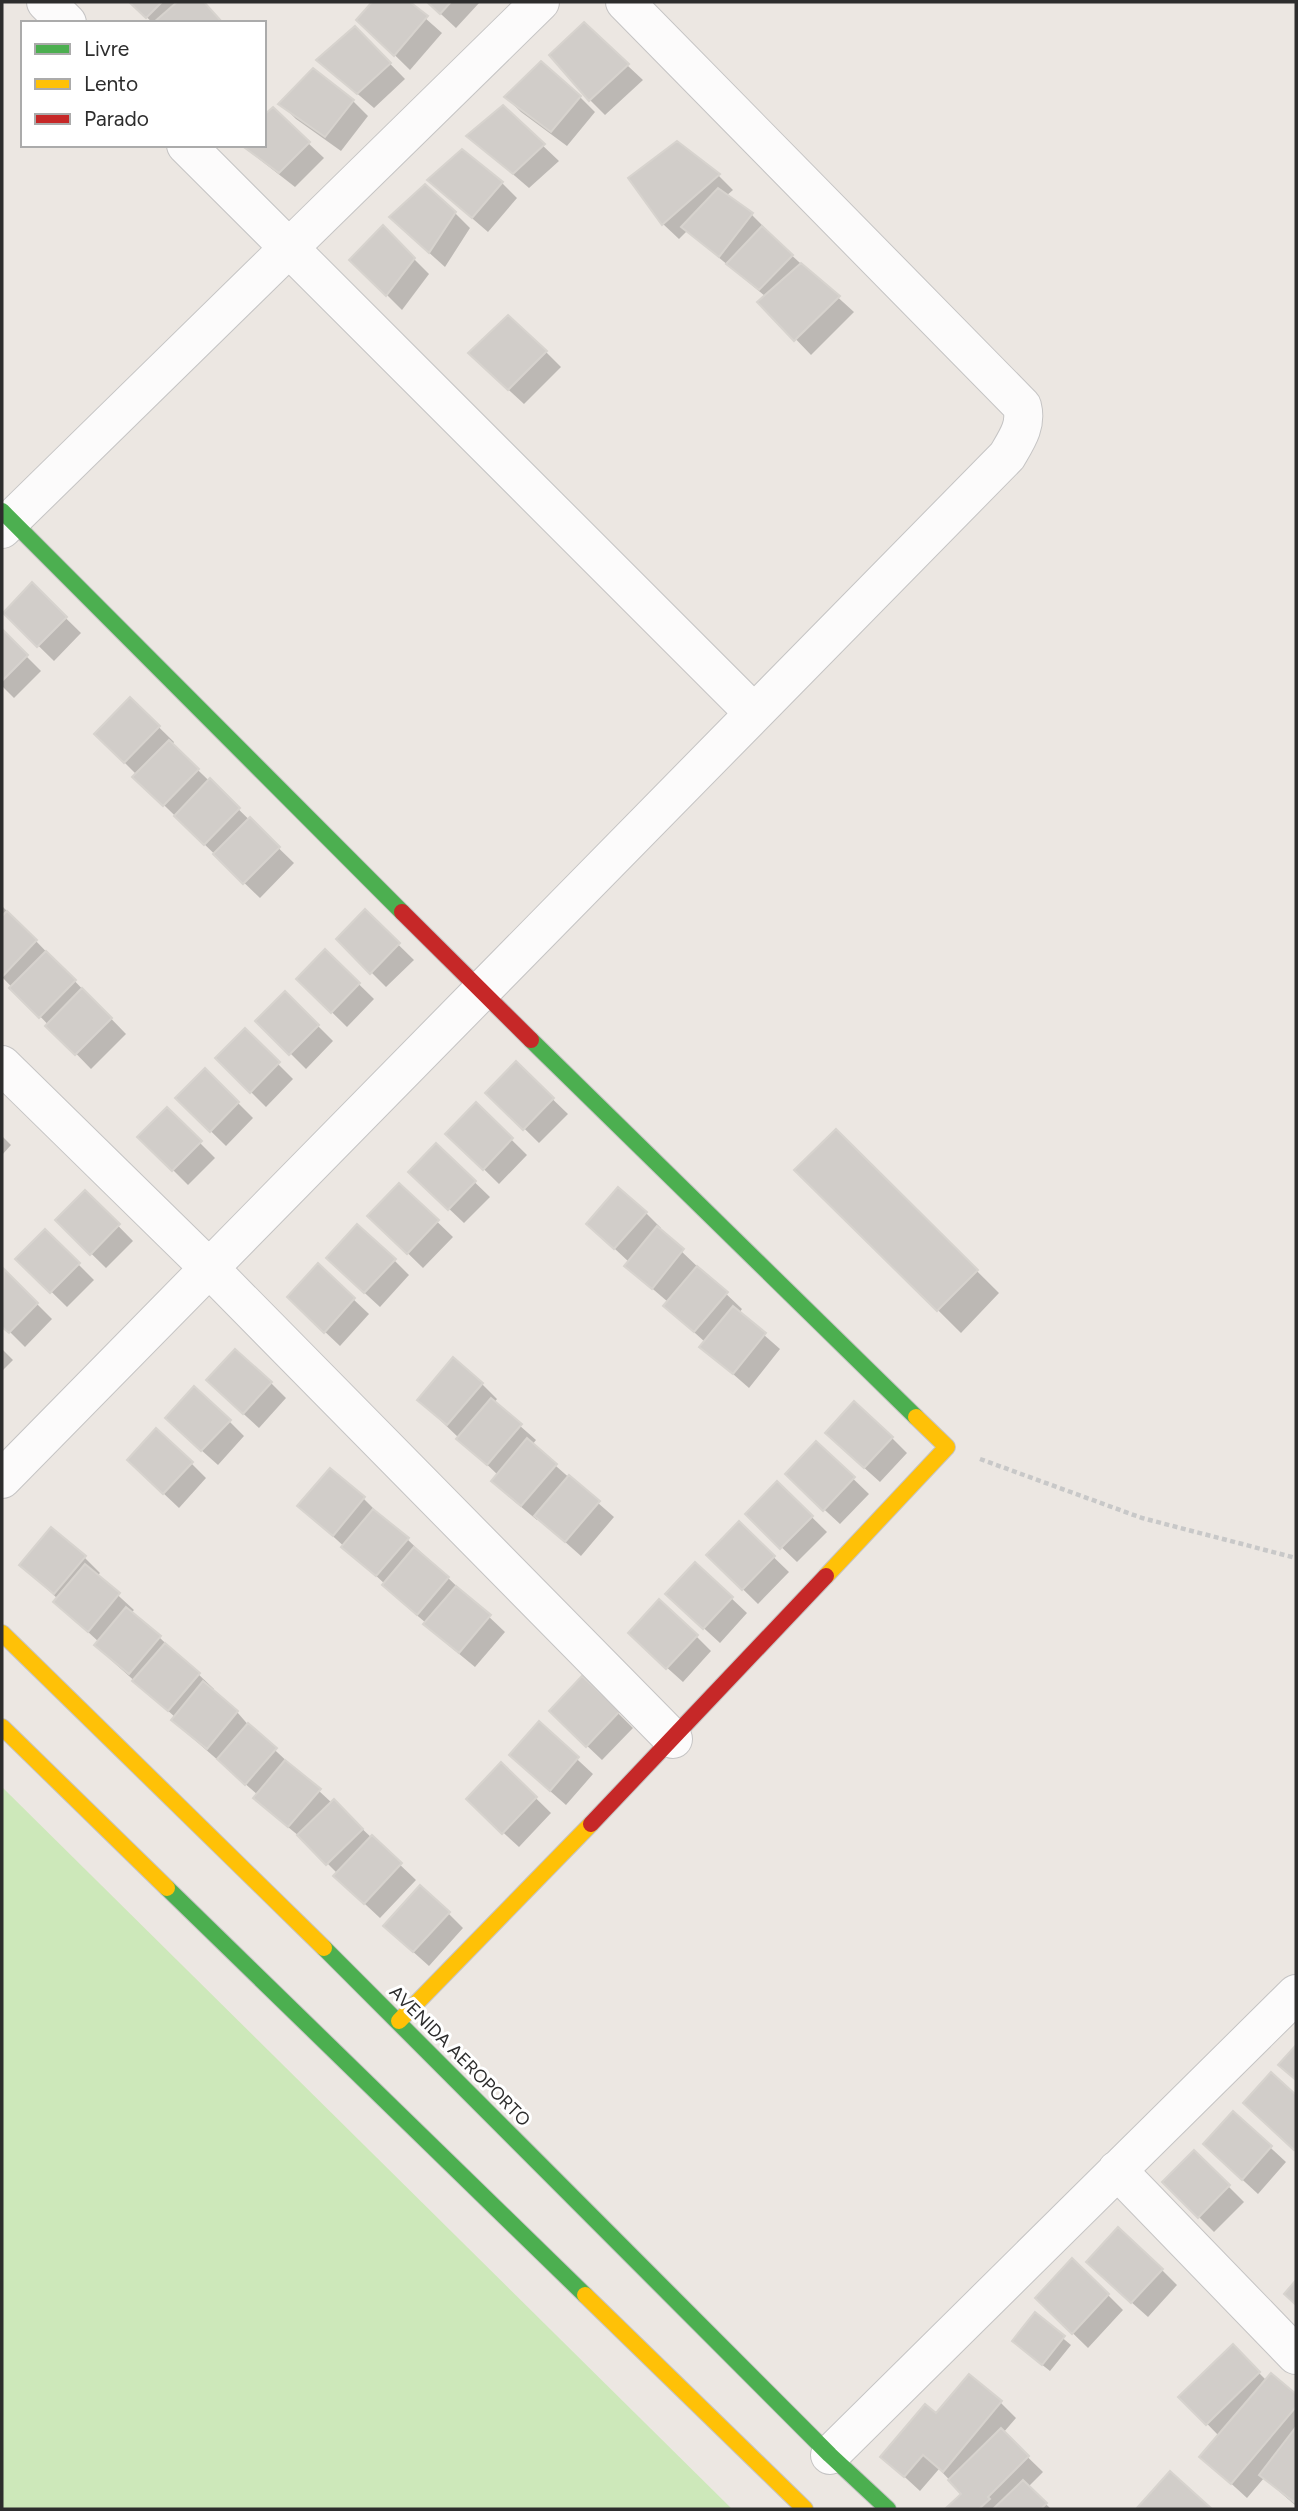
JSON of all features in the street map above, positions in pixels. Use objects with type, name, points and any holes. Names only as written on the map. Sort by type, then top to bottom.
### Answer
[{"type":"street","points":[[46,2],[65,21]]},
{"type":"street","points":[[399,2021],[673,1739],[947,1447],[5,520],[288,249],[540,2]]},
{"type":"street","points":[[2,1479],[1007,456],[1021,432],[1024,415],[1021,406],[625,2]]},
{"type":"street","points":[[188,147],[754,713]]},
{"type":"street","points":[[2,1065],[209,1268],[673,1739]]},
{"type":"street","name":"AVENIDA AEROPORTO","points":[[2,1633],[399,2021],[830,2455],[888,2509]]},
{"type":"street","points":[[2,1727],[805,2509]]},
{"type":"street","points":[[830,2455],[1296,1994]]},
{"type":"street","points":[[1117,2171],[1296,2355]]},
{"type":"path","points":[[947,1447],[1142,1518],[1296,1558]]},
{"type":"green space","points":[[2,1787],[732,2509],[2,2509]]},
{"type":"building","points":[[129,2],[162,2],[146,18]]},
{"type":"building","points":[[177,2],[204,2],[221,21],[155,21]]},
{"type":"building","points":[[372,2],[410,2],[428,16],[394,56],[356,20]]},
{"type":"building","points":[[427,2],[451,2],[440,14]]},
{"type":"building","points":[[584,22],[629,64],[589,101],[549,55]]},
{"type":"building","points":[[355,26],[391,63],[357,94],[316,60]]},
{"type":"building","points":[[541,61],[581,96],[551,132],[504,97]]},
{"type":"building","points":[[313,68],[354,100],[325,137],[278,104]]},
{"type":"building","points":[[503,105],[545,144],[513,174],[466,136]]},
{"type":"building","points":[[273,107],[310,142],[279,173],[244,147],[266,147],[266,113]]},
{"type":"building","points":[[677,141],[720,174],[662,225],[628,178]]},
{"type":"building","points":[[462,149],[503,182],[472,218],[427,180]]},
{"type":"building","points":[[425,184],[456,212],[429,253],[389,217]]},
{"type":"building","points":[[718,188],[753,213],[719,257],[681,227]]},
{"type":"building","points":[[383,225],[415,258],[386,296],[349,260]]},
{"type":"building","points":[[762,226],[793,255],[759,290],[726,264]]},
{"type":"building","points":[[801,263],[840,296],[794,341],[757,302]]},
{"type":"building","points":[[508,315],[547,351],[508,390],[468,353]]},
{"type":"building","points":[[32,582],[67,617],[37,647],[3,613]]},
{"type":"building","points":[[2,629],[28,655],[2,681]]},
{"type":"building","points":[[130,697],[160,726],[124,763],[94,734]]},
{"type":"building","points":[[169,740],[199,769],[163,806],[132,777]]},
{"type":"building","points":[[210,778],[240,808],[204,845],[174,816]]},
{"type":"building","points":[[250,817],[280,847],[243,884],[213,854]]},
{"type":"building","points":[[365,909],[400,943],[370,974],[336,939]]},
{"type":"building","points":[[7,911],[37,940],[2,977],[2,916]]},
{"type":"building","points":[[325,949],[360,983],[331,1013],[296,979]]},
{"type":"building","points":[[46,951],[76,980],[39,1018],[9,988]]},
{"type":"building","points":[[82,988],[112,1018],[75,1055],[45,1026]]},
{"type":"building","points":[[285,991],[319,1025],[289,1055],[255,1021]]},
{"type":"building","points":[[245,1028],[280,1062],[250,1093],[215,1058]]},
{"type":"building","points":[[516,1061],[554,1098],[523,1130],[485,1093]]},
{"type":"building","points":[[205,1068],[239,1102],[210,1132],[175,1098]]},
{"type":"building","points":[[476,1102],[513,1138],[483,1170],[445,1134]]},
{"type":"building","points":[[167,1107],[202,1141],[172,1171],[137,1137]]},
{"type":"building","points":[[836,1129],[978,1270],[937,1311],[794,1170]]},
{"type":"building","points":[[436,1143],[476,1181],[448,1210],[408,1172]]},
{"type":"building","points":[[399,1183],[439,1220],[407,1254],[367,1216]]},
{"type":"building","points":[[618,1187],[647,1212],[614,1249],[586,1224]]},
{"type":"building","points":[[85,1190],[120,1224],[90,1255],[55,1220]]},
{"type":"building","points":[[357,1224],[396,1259],[364,1293],[326,1258]]},
{"type":"building","points":[[657,1226],[684,1249],[652,1289],[624,1266]]},
{"type":"building","points":[[45,1229],[80,1263],[50,1293],[15,1259]]},
{"type":"building","points":[[318,1263],[355,1298],[324,1333],[287,1297]]},
{"type":"building","points":[[697,1266],[728,1292],[694,1332],[663,1306]]},
{"type":"building","points":[[4,1269],[38,1303],[9,1333],[2,1327]]},
{"type":"building","points":[[733,1306],[766,1333],[733,1374],[699,1347]]},
{"type":"building","points":[[235,1349],[272,1382],[243,1414],[206,1380]]},
{"type":"building","points":[[453,1357],[483,1383],[447,1425],[417,1400]]},
{"type":"building","points":[[194,1386],[231,1420],[201,1451],[165,1418]]},
{"type":"building","points":[[491,1398],[522,1424],[487,1465],[456,1439]]},
{"type":"building","points":[[854,1401],[893,1437],[864,1468],[825,1433]]},
{"type":"building","points":[[156,1428],[193,1462],[163,1494],[127,1460]]},
{"type":"building","points":[[527,1438],[557,1464],[521,1506],[491,1481]]},
{"type":"building","points":[[816,1441],[855,1477],[823,1511],[785,1474]]},
{"type":"building","points":[[330,1468],[365,1497],[333,1536],[297,1506]]},
{"type":"building","points":[[569,1475],[600,1501],[565,1542],[534,1516]]},
{"type":"building","points":[[777,1481],[813,1516],[780,1549],[745,1514]]},
{"type":"building","points":[[373,1509],[409,1538],[376,1576],[341,1547]]},
{"type":"building","points":[[739,1521],[775,1556],[742,1590],[706,1555]]},
{"type":"building","points":[[51,1527],[86,1556],[54,1594],[19,1565]]},
{"type":"building","points":[[414,1547],[449,1577],[417,1615],[382,1585]]},
{"type":"building","points":[[695,1562],[733,1597],[703,1629],[665,1594]]},
{"type":"building","points":[[85,1564],[120,1593],[88,1632],[53,1602]]},
{"type":"building","points":[[456,1586],[491,1615],[459,1653],[423,1624]]},
{"type":"building","points":[[659,1599],[698,1635],[666,1669],[628,1633]]},
{"type":"building","points":[[126,1607],[161,1636],[129,1674],[94,1645]]},
{"type":"building","points":[[165,1643],[200,1673],[168,1711],[132,1681]]},
{"type":"building","points":[[582,1676],[620,1711],[586,1747],[549,1711]]},
{"type":"building","points":[[203,1681],[238,1711],[207,1749],[171,1720]]},
{"type":"building","points":[[539,1721],[579,1757],[550,1791],[509,1755]]},
{"type":"building","points":[[248,1723],[277,1748],[245,1785],[217,1759]]},
{"type":"building","points":[[285,1760],[321,1789],[288,1827],[253,1798]]},
{"type":"building","points":[[501,1762],[537,1797],[502,1834],[466,1799]]},
{"type":"building","points":[[334,1799],[363,1829],[326,1865],[297,1835]]},
{"type":"building","points":[[372,1835],[402,1863],[364,1904],[333,1876]]},
{"type":"building","points":[[420,1885],[450,1912],[413,1952],[383,1926]]},
{"type":"building","points":[[1296,2045],[1296,2080],[1278,2065]]},
{"type":"building","points":[[1271,2072],[1296,2095],[1294,2150],[1243,2103]]},
{"type":"building","points":[[1233,2111],[1272,2146],[1242,2180],[1203,2144]]},
{"type":"building","points":[[1194,2150],[1230,2185],[1198,2218],[1162,2182]]},
{"type":"building","points":[[1118,2227],[1163,2269],[1131,2303],[1086,2262]]},
{"type":"building","points":[[1072,2258],[1109,2294],[1072,2334],[1035,2298]]},
{"type":"building","points":[[1296,2280],[1296,2305],[1284,2294]]},
{"type":"building","points":[[1035,2312],[1065,2336],[1042,2365],[1012,2341]]},
{"type":"building","points":[[1233,2344],[1260,2372],[1206,2425],[1178,2397]]},
{"type":"building","points":[[1271,2373],[1296,2394],[1296,2407],[1231,2484],[1199,2457]]},
{"type":"building","points":[[969,2374],[1002,2401],[943,2472],[923,2455],[904,2477],[880,2457],[925,2404],[936,2413]]},
{"type":"building","points":[[1296,2427],[1296,2499],[1294,2502],[1259,2475]]},
{"type":"building","points":[[1001,2428],[1029,2456],[979,2509],[945,2509],[961,2494],[948,2480]]},
{"type":"building","points":[[1170,2471],[1212,2509],[1136,2509]]},
{"type":"building","points":[[1023,2480],[1047,2503],[1041,2509],[993,2509]]},
{"type":"traffic: fast","points":[[2,511],[402,912]]},
{"type":"traffic: fast","points":[[531,1040],[916,1417]]},
{"type":"traffic: fast","points":[[167,1888],[585,2295]]},
{"type":"traffic: fast","points":[[324,1948],[830,2455],[888,2509]]},
{"type":"traffic: slow","points":[[826,1576],[947,1447],[916,1417]]},
{"type":"traffic: slow","points":[[2,1633],[324,1948]]},
{"type":"traffic: slow","points":[[2,1727],[167,1888]]},
{"type":"traffic: slow","points":[[399,2021],[591,1824]]},
{"type":"traffic: slow","points":[[585,2295],[805,2509]]},
{"type":"traffic: jam","points":[[402,912],[531,1040]]},
{"type":"traffic: jam","points":[[591,1824],[826,1576]]}]
